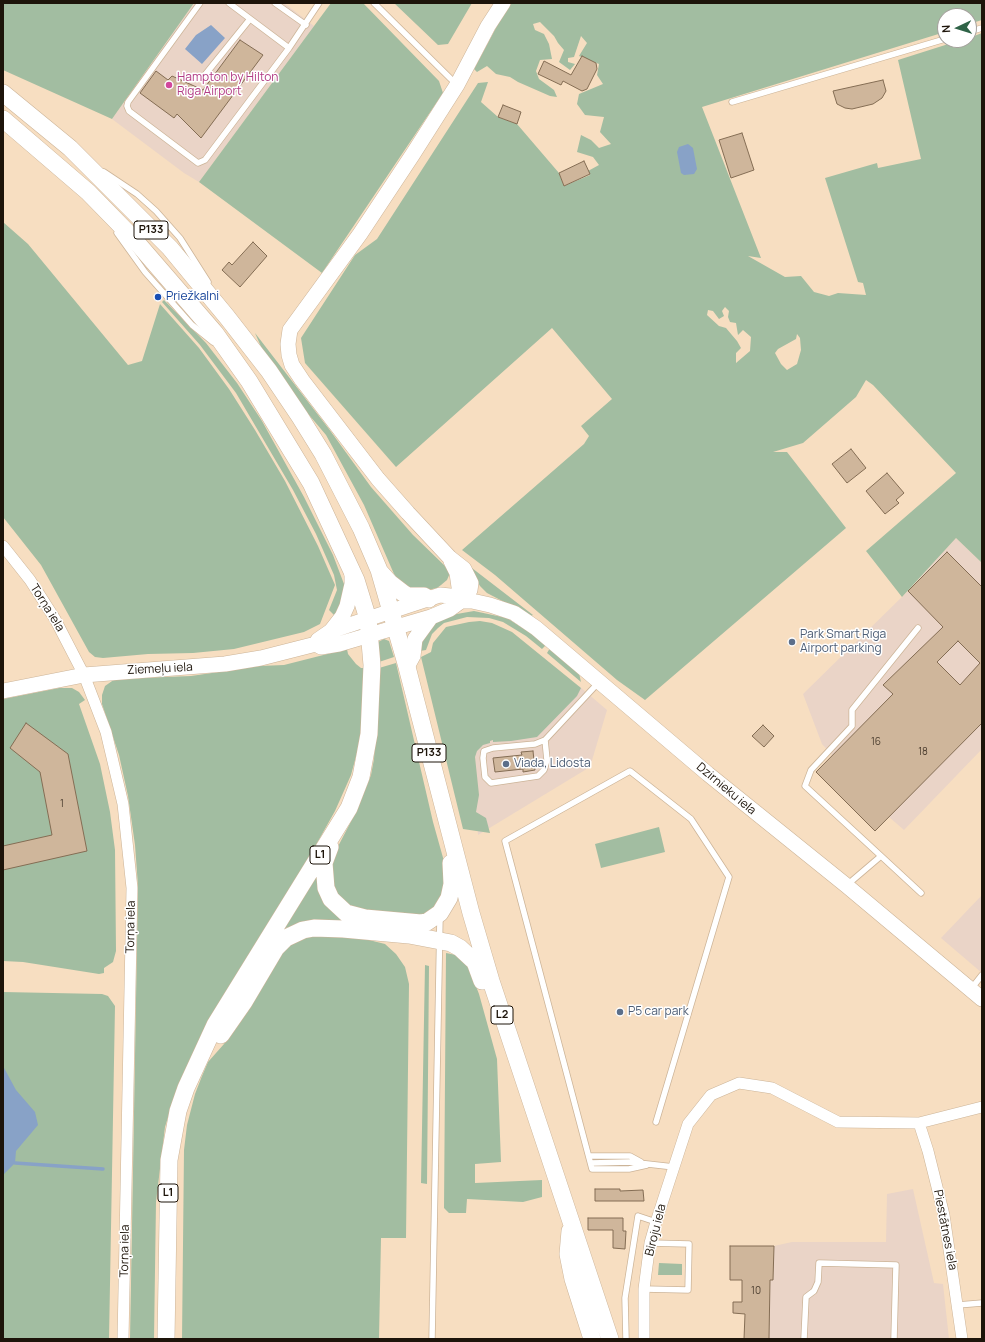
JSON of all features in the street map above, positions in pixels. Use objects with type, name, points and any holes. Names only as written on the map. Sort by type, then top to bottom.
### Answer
[{"type":"main road","name":"P133","points":[[3,93],[70,148],[170,248],[227,317],[269,371],[323,454],[361,528],[379,570],[394,620],[452,838],[452,884],[449,898],[440,913],[427,922],[431,932]]},
{"type":"main road","name":"P133","points":[[3,119],[88,192],[155,262],[215,333],[304,471],[352,571],[369,627]]},
{"type":"main road","points":[[379,570],[390,583],[408,596],[424,596],[429,599]]},
{"type":"main road","name":"L1","points":[[166,1339],[166,1255],[171,1142],[182,1097],[215,1025],[349,808],[361,777],[367,753],[372,703],[372,665],[369,627]]},
{"type":"main road","points":[[337,826],[324,863],[326,888],[331,899],[338,908],[354,916],[431,932],[460,948],[475,962],[510,1066],[526,1087]]},
{"type":"main road","name":"L2","points":[[452,838],[491,981],[610,1339]]},
{"type":"main road","points":[[202,1054],[223,1033],[276,948],[293,934],[314,928],[409,935],[431,932]]},
{"type":"main road","points":[[571,1223],[568,1254],[573,1279],[592,1339]]},
{"type":"street","points":[[461,601],[457,573],[451,564],[450,558],[378,479],[302,380],[292,365],[288,344],[290,330],[360,234],[457,85],[488,26],[503,3]]},
{"type":"street","name":"Torņa iela","points":[[4,548],[30,580],[55,618],[84,675],[106,732],[114,760],[123,804],[132,888],[123,1339]]},
{"type":"street","points":[[331,631],[342,618],[347,606],[352,584],[352,571]]},
{"type":"street","name":"Dzirnieku iela","points":[[394,620],[429,599],[440,595],[450,596],[461,601],[472,601],[490,605],[514,613],[536,628],[770,825],[847,886],[976,994]]},
{"type":"street","name":"Dzirnieku iela","points":[[369,627],[394,620],[431,617],[450,609],[461,601]]},
{"type":"street","points":[[407,667],[413,656],[415,639],[431,617]]},
{"type":"street","name":"Ziemeļu iela","points":[[316,644],[321,647],[328,646],[369,627]]},
{"type":"street","name":"Ziemeļu iela","points":[[3,691],[84,675],[225,664],[260,658],[316,644],[318,640],[331,631],[369,627]]},
{"type":"street","name":"Biroju iela","points":[[644,1339],[644,1289],[650,1243],[688,1124],[711,1095],[740,1083],[772,1088],[838,1122],[918,1123]]},
{"type":"street","points":[[918,1123],[982,1107]]},
{"type":"street","name":"Piestātnes iela","points":[[918,1123],[928,1151],[944,1216],[962,1339]]},
{"type":"lane","points":[[200,3],[127,106],[129,111],[198,163],[205,160],[306,25],[319,3]]},
{"type":"lane","points":[[229,3],[289,48]]},
{"type":"lane","points":[[275,3],[306,25]]},
{"type":"lane","points":[[374,3],[457,85]]},
{"type":"lane","points":[[204,76],[250,19]]},
{"type":"lane","points":[[732,102],[937,41]]},
{"type":"lane","points":[[918,628],[852,710],[852,726],[811,770],[805,786],[921,893]]},
{"type":"lane","points":[[545,740],[547,760],[544,770],[538,776],[491,783],[485,778],[483,758],[484,751],[493,748],[535,744],[545,740],[599,682]]},
{"type":"lane","points":[[647,1165],[629,1169],[592,1169],[505,841],[630,771],[691,819],[729,877],[656,1122]]},
{"type":"lane","points":[[847,886],[881,856]]},
{"type":"lane","points":[[431,932],[433,1238],[432,1339]]},
{"type":"lane","points":[[976,994],[982,976]]},
{"type":"lane","points":[[589,1156],[630,1156],[647,1165]]},
{"type":"lane","points":[[591,1163],[630,1162],[674,1167]]},
{"type":"lane","points":[[626,1339],[625,1298],[638,1216],[656,1222]]},
{"type":"lane","points":[[644,1289],[688,1290],[689,1244],[650,1243]]},
{"type":"lane","points":[[161,1339],[162,1291],[166,1255]]},
{"type":"lane","points":[[804,1339],[806,1297],[814,1291],[818,1282],[819,1263],[896,1265],[894,1339]]},
{"type":"lane","points":[[958,1305],[982,1303]]},
{"type":"shaded area","points":[[194,3],[284,3],[314,26],[199,182],[184,173],[112,119]]},
{"type":"shaded area","points":[[956,538],[982,563],[982,749],[904,830],[889,817],[875,831],[816,772],[832,755],[822,744],[803,694],[908,591]]},
{"type":"shaded area","points":[[579,686],[607,710],[590,767],[478,835],[470,739]]},
{"type":"shaded area","points":[[982,895],[982,973],[941,938]]},
{"type":"shaded area","points":[[913,1189],[934,1283],[943,1284],[949,1339],[769,1339],[770,1280],[773,1280],[774,1246],[792,1242],[886,1242],[887,1194]]},
{"type":"green space","points":[[3,3],[194,3],[112,119],[3,70]]},
{"type":"green space","points":[[331,3],[363,3],[439,81],[443,93],[322,273],[199,182]]},
{"type":"green space","points":[[394,3],[472,3],[448,44],[438,45]]},
{"type":"green space","points":[[512,3],[982,3],[982,20],[977,22],[977,8],[937,8],[937,34],[702,107],[761,258],[748,256],[785,277],[801,276],[814,292],[829,296],[838,293],[866,295],[863,283],[858,282],[825,178],[877,163],[878,168],[921,159],[898,60],[937,48],[977,48],[977,35],[982,33],[982,563],[956,538],[902,597],[866,551],[956,473],[873,385],[866,380],[856,397],[803,443],[773,452],[787,452],[846,528],[645,700],[617,680],[495,575],[462,550],[584,444],[589,436],[581,426],[612,399],[552,328],[396,467],[305,363],[301,338],[355,255],[377,239],[478,83],[488,82],[481,102],[498,117],[517,124],[559,173],[564,186],[590,175],[588,171],[599,165],[593,157],[577,152],[581,135],[591,140],[599,148],[611,144],[600,132],[604,117],[585,115],[577,104],[579,94],[603,84],[597,75],[599,64],[579,56],[587,43],[581,36],[574,57],[568,58],[568,62],[575,64],[570,70],[559,62],[564,50],[554,36],[540,22],[533,24],[535,30],[544,34],[549,44],[552,59],[540,60],[536,71],[539,79],[554,90],[557,97],[550,96],[510,77],[496,74],[487,66],[477,72],[474,69],[506,9]],"holes":[[[725,307],[729,311],[728,317],[730,322],[736,323],[738,335],[743,330],[751,337],[750,351],[736,363],[736,353],[741,348],[737,341],[726,328],[719,326],[707,315],[708,310],[713,311],[719,319],[724,316],[722,311]],[[797,334],[800,338],[801,350],[797,364],[787,370],[781,364],[775,353],[778,349],[796,339]]]},
{"type":"green space","points":[[3,222],[28,244],[128,365],[142,361],[160,304],[199,348],[229,389],[255,430],[285,481],[318,546],[335,585],[320,624],[304,632],[234,649],[103,658],[95,657],[89,652],[41,565],[3,517]]},
{"type":"green space","points":[[164,300],[206,343],[237,383],[262,421],[304,497],[333,555],[344,584],[345,594],[337,618],[329,610],[337,590],[334,575],[316,534],[293,490],[236,393],[200,345],[162,302]]},
{"type":"green space","points":[[255,333],[329,429],[371,487],[413,535],[444,565],[450,573],[447,580],[437,588],[423,591],[402,585],[394,574],[364,505],[326,435],[304,409],[262,349]]},
{"type":"green space","points":[[468,565],[533,615],[531,616],[487,593],[480,586]]},
{"type":"green space","points":[[474,611],[507,618],[546,645],[542,649],[526,636],[503,622],[489,618],[467,617],[444,623],[432,634],[426,650],[420,651],[422,639],[434,623],[451,615]]},
{"type":"green space","points":[[480,621],[492,623],[512,632],[581,688],[577,696],[537,737],[511,741],[493,742],[493,740],[490,741],[490,743],[483,745],[477,751],[475,757],[479,795],[476,812],[486,818],[490,833],[463,829],[421,657],[431,652],[433,643],[446,627]]},
{"type":"green space","points":[[384,639],[389,641],[394,657],[379,662],[378,642]]},
{"type":"green space","points":[[550,648],[579,673],[581,682],[547,653]]},
{"type":"green space","points":[[347,649],[348,654],[356,664],[361,668],[366,668],[365,707],[357,753],[351,775],[335,811],[174,1098],[165,1127],[156,1202],[154,1339],[130,1339],[138,886],[135,845],[128,796],[119,755],[102,704],[102,695],[105,686],[115,679],[191,676],[260,666],[284,665]]},
{"type":"green space","points":[[396,663],[433,822],[447,872],[444,897],[428,915],[411,918],[347,908],[330,884],[332,858],[358,808],[371,775],[374,759],[379,668]]},
{"type":"green space","points":[[59,688],[72,688],[79,692],[85,700],[79,704],[100,764],[110,812],[115,850],[116,951],[113,962],[104,968],[104,973],[99,974],[23,962],[3,961],[3,699]]},
{"type":"green space","points":[[659,827],[665,852],[601,868],[595,844]]},
{"type":"green space","points":[[316,875],[352,921],[302,923],[283,929]]},
{"type":"green space","points":[[345,934],[385,944],[396,954],[405,967],[409,984],[406,1238],[381,1238],[379,1339],[182,1339],[184,1150],[187,1125],[195,1094],[202,1076],[208,1062],[224,1044],[275,958],[300,936]]},
{"type":"green space","points":[[446,953],[456,955],[465,962],[472,976],[479,994],[497,1059],[501,1162],[475,1164],[475,1183],[542,1180],[542,1197],[523,1202],[467,1199],[466,1213],[449,1213],[444,1208]]},
{"type":"green space","points":[[425,965],[429,966],[427,1184],[421,1183]]},
{"type":"green space","points":[[3,992],[102,994],[108,996],[115,1006],[109,1339],[3,1339]]},
{"type":"green space","points":[[659,1263],[682,1264],[682,1275],[658,1275]]},
{"type":"water","points":[[211,25],[225,38],[202,64],[185,49],[196,35]]},
{"type":"water","points":[[688,144],[693,148],[697,169],[694,174],[684,175],[681,173],[677,152],[679,147]]},
{"type":"water","points":[[3,1066],[16,1090],[35,1112],[38,1125],[16,1151],[15,1163],[3,1175]]},
{"type":"building","name":"Hampton by Hilton Riga Airport","points":[[240,40],[263,55],[201,138],[177,114],[174,118],[140,93],[156,71],[168,80],[172,76],[203,90]]},
{"type":"building","points":[[582,56],[596,63],[597,69],[587,89],[582,91],[563,81],[561,85],[538,74],[544,61],[571,75]]},
{"type":"building","points":[[883,80],[886,91],[882,98],[873,104],[852,109],[845,108],[837,104],[833,91]]},
{"type":"building","points":[[503,105],[521,112],[517,124],[498,117]]},
{"type":"building","points":[[742,133],[754,170],[731,178],[719,140]]},
{"type":"building","points":[[584,161],[590,174],[564,186],[559,173]]},
{"type":"building","points":[[253,242],[267,256],[240,287],[222,270],[229,262],[232,265]]},
{"type":"building","points":[[851,449],[866,468],[847,483],[832,464]]},
{"type":"building","points":[[887,473],[904,493],[896,500],[899,503],[885,514],[866,491]]},
{"type":"building","points":[[947,552],[982,587],[982,723],[875,831],[816,772],[893,694],[883,685],[943,627],[908,591]],"holes":[[[958,641],[980,663],[960,685],[937,662]]]},
{"type":"building","points":[[26,723],[68,754],[87,851],[3,870],[3,846],[52,835],[40,772],[10,748]]},
{"type":"building","points":[[763,725],[774,736],[764,747],[752,736]]},
{"type":"building","points":[[533,751],[535,770],[523,772],[523,769],[495,772],[493,758],[522,755],[521,752]]},
{"type":"building","points":[[595,1189],[620,1189],[620,1191],[643,1190],[644,1201],[595,1201]]},
{"type":"building","points":[[588,1218],[623,1218],[623,1231],[626,1231],[625,1249],[613,1248],[613,1230],[588,1230]]},
{"type":"building","points":[[730,1246],[774,1246],[773,1280],[770,1280],[769,1339],[744,1339],[745,1314],[733,1313],[733,1302],[742,1302],[742,1280],[730,1280]]},
{"type":"waterway","points":[[15,1163],[103,1169]]},
{"type":"place","name":"Hampton by Hilton Riga Airport","points":[[169,85]]},
{"type":"place","name":"Priežkalni","points":[[158,297]]},
{"type":"place","name":"Park Smart Riga Airport parking","points":[[792,642]]},
{"type":"place","name":"Viada, Lidosta","points":[[506,764]]},
{"type":"place","name":"P5 car park","points":[[620,1012]]}]
